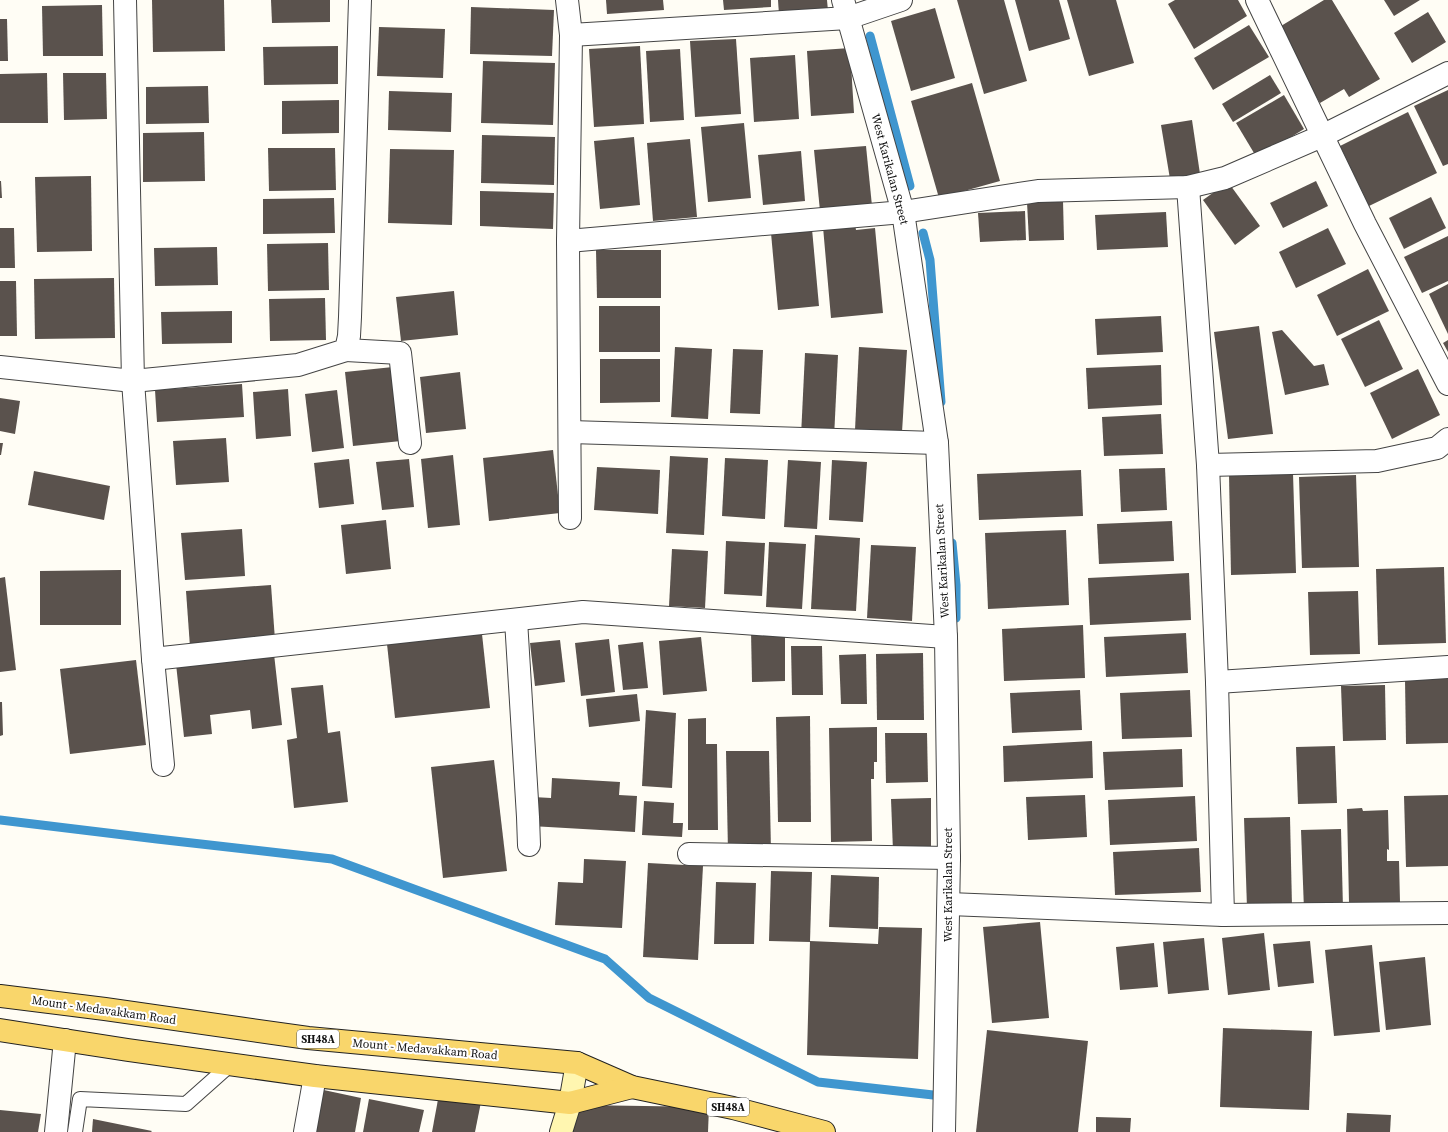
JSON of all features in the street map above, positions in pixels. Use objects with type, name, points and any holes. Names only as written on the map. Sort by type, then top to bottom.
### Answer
[{"type":"main road","name":"Mount - Medavakkam Road","points":[[0,996],[105,1009],[308,1038],[578,1063],[632,1087],[733,1108],[824,1132]]},
{"type":"main road","name":"Mount - Medavakkam Road","points":[[0,1030],[315,1076],[570,1103],[632,1087]]},
{"type":"street","points":[[125,0],[133,381],[152,659],[163,765]]},
{"type":"street","points":[[346,350],[349,336],[350,317],[360,0]]},
{"type":"street","points":[[567,0],[572,35],[568,241],[570,518]]},
{"type":"street","points":[[572,35],[845,9],[901,0]]},
{"type":"street","points":[[1257,0],[1365,224],[1448,384]]},
{"type":"street","name":"West Karikalan Street","points":[[845,9],[903,212],[937,443],[946,637],[949,858],[944,1132]]},
{"type":"street","points":[[568,241],[903,212],[1038,191],[1188,187],[1225,178],[1322,136],[1448,73]]},
{"type":"street","points":[[1188,187],[1208,465],[1217,682],[1223,915]]},
{"type":"street","points":[[0,367],[133,381],[298,365],[346,350],[400,353],[410,442]]},
{"type":"street","points":[[570,432],[937,443]]},
{"type":"street","points":[[1208,465],[1377,461],[1437,448],[1448,439]]},
{"type":"street","points":[[152,659],[583,612],[946,637]]},
{"type":"street","points":[[516,620],[529,845]]},
{"type":"street","points":[[1217,682],[1448,667]]},
{"type":"street","points":[[689,854],[949,858]]},
{"type":"street","points":[[949,904],[1223,915],[1448,913]]},
{"type":"street","points":[[56,1132],[65,1040]]},
{"type":"street","points":[[561,1132],[570,1103],[578,1063]]},
{"type":"street","points":[[305,1132],[315,1076]]},
{"type":"lane","points":[[75,1132],[80,1099],[186,1104],[231,1064]]},
{"type":"building","points":[[152,0],[224,0],[225,51],[153,52]]},
{"type":"building","points":[[271,0],[330,0],[330,22],[272,23]]},
{"type":"building","points":[[606,0],[663,0],[664,10],[607,14]]},
{"type":"building","points":[[723,0],[771,0],[771,7],[724,10]]},
{"type":"building","points":[[778,0],[827,0],[828,11],[779,15]]},
{"type":"building","points":[[957,0],[1004,0],[1027,81],[984,94]]},
{"type":"building","points":[[1015,0],[1059,0],[1070,39],[1029,51]]},
{"type":"building","points":[[1067,0],[1116,0],[1134,63],[1089,76]]},
{"type":"building","points":[[1175,0],[1238,0],[1247,16],[1194,49],[1168,4]]},
{"type":"building","points":[[1324,0],[1332,0],[1380,79],[1349,97],[1344,89],[1320,103],[1276,29]]},
{"type":"building","points":[[1384,0],[1420,0],[1394,16]]},
{"type":"building","points":[[102,5],[103,56],[43,56],[42,6]]},
{"type":"building","points":[[471,7],[554,10],[552,56],[470,54]]},
{"type":"building","points":[[935,8],[955,78],[911,91],[891,21]]},
{"type":"building","points":[[1428,12],[1446,42],[1412,63],[1394,33]]},
{"type":"building","points":[[0,19],[7,19],[8,61],[0,61]]},
{"type":"building","points":[[1249,25],[1269,57],[1213,90],[1194,58]]},
{"type":"building","points":[[379,27],[445,29],[443,78],[377,76]]},
{"type":"building","points":[[736,39],[741,114],[695,117],[690,41]]},
{"type":"building","points":[[338,46],[338,84],[264,85],[263,47]]},
{"type":"building","points":[[640,46],[644,124],[594,127],[589,49]]},
{"type":"building","points":[[850,48],[854,113],[811,116],[807,51]]},
{"type":"building","points":[[680,49],[684,120],[650,122],[646,51]]},
{"type":"building","points":[[795,55],[799,119],[754,122],[750,58]]},
{"type":"building","points":[[483,61],[555,63],[553,125],[481,123]]},
{"type":"building","points":[[47,73],[48,123],[0,123],[0,74]]},
{"type":"building","points":[[63,73],[106,73],[107,119],[64,120]]},
{"type":"building","points":[[1270,75],[1281,93],[1233,122],[1222,104]]},
{"type":"building","points":[[972,83],[1000,181],[939,198],[911,101]]},
{"type":"building","points":[[208,86],[209,123],[146,124],[146,87]]},
{"type":"building","points":[[1448,90],[1448,164],[1443,166],[1414,106]]},
{"type":"building","points":[[389,91],[452,93],[451,132],[388,130]]},
{"type":"building","points":[[1284,95],[1304,129],[1257,158],[1236,123]]},
{"type":"building","points":[[339,100],[339,133],[282,134],[282,101]]},
{"type":"building","points":[[1408,112],[1437,173],[1369,206],[1340,146]]},
{"type":"building","points":[[1192,120],[1200,174],[1170,179],[1161,125]]},
{"type":"building","points":[[744,123],[751,198],[708,202],[701,127]]},
{"type":"building","points":[[204,132],[205,181],[143,182],[143,133]]},
{"type":"building","points":[[482,135],[555,137],[554,185],[481,183]]},
{"type":"building","points":[[634,137],[640,205],[600,209],[594,141]]},
{"type":"building","points":[[690,139],[697,217],[653,221],[647,143]]},
{"type":"building","points":[[866,146],[872,206],[820,211],[814,150]]},
{"type":"building","points":[[268,148],[335,148],[336,190],[269,191]]},
{"type":"building","points":[[390,149],[454,150],[452,225],[388,223]]},
{"type":"building","points":[[801,151],[805,201],[763,205],[758,155]]},
{"type":"building","points":[[91,176],[92,251],[37,252],[35,177]]},
{"type":"building","points":[[1,181],[2,198],[0,198]]},
{"type":"building","points":[[1316,181],[1328,206],[1283,228],[1270,203]]},
{"type":"building","points":[[1228,182],[1260,226],[1235,245],[1203,200]]},
{"type":"building","points":[[480,191],[554,193],[553,229],[480,226]]},
{"type":"building","points":[[1431,197],[1446,228],[1404,249],[1389,218]]},
{"type":"building","points":[[334,198],[335,233],[263,234],[263,199]]},
{"type":"building","points":[[1063,201],[1064,240],[1029,241],[1027,202]]},
{"type":"building","points":[[1025,211],[1026,240],[980,242],[978,213]]},
{"type":"building","points":[[1166,212],[1168,247],[1097,250],[1095,215]]},
{"type":"building","points":[[855,224],[856,230],[875,228],[883,313],[831,318],[823,227]]},
{"type":"building","points":[[0,228],[14,228],[15,268],[0,268]]},
{"type":"building","points":[[1328,228],[1346,264],[1296,288],[1279,252]]},
{"type":"building","points":[[812,229],[819,306],[778,310],[771,233]]},
{"type":"building","points":[[1448,236],[1448,281],[1422,293],[1404,257]]},
{"type":"building","points":[[328,243],[329,290],[268,291],[267,244]]},
{"type":"building","points":[[217,247],[218,285],[155,286],[154,248]]},
{"type":"building","points":[[596,250],[661,250],[661,298],[597,298]]},
{"type":"building","points":[[1368,269],[1389,311],[1337,336],[1317,295]]},
{"type":"building","points":[[114,278],[115,338],[35,339],[34,279]]},
{"type":"building","points":[[0,281],[16,281],[17,336],[0,336]]},
{"type":"building","points":[[1448,284],[1448,334],[1429,294]]},
{"type":"building","points":[[454,291],[458,335],[401,341],[396,297]]},
{"type":"building","points":[[325,298],[326,340],[270,341],[269,299]]},
{"type":"building","points":[[599,306],[660,306],[660,352],[599,352]]},
{"type":"building","points":[[232,311],[232,343],[162,344],[161,312]]},
{"type":"building","points":[[1161,316],[1163,352],[1097,355],[1095,319]]},
{"type":"building","points":[[1379,320],[1403,369],[1365,387],[1341,339]]},
{"type":"building","points":[[1259,326],[1273,434],[1228,439],[1214,332]]},
{"type":"building","points":[[1282,330],[1314,366],[1324,364],[1329,385],[1285,395],[1272,332]]},
{"type":"building","points":[[1448,340],[1448,352],[1443,343]]},
{"type":"building","points":[[675,347],[712,349],[708,419],[671,417]]},
{"type":"building","points":[[859,347],[907,350],[902,432],[855,430]]},
{"type":"building","points":[[733,349],[763,350],[760,414],[730,413]]},
{"type":"building","points":[[805,353],[838,355],[834,438],[801,436]]},
{"type":"building","points":[[600,359],[660,359],[660,402],[600,403]]},
{"type":"building","points":[[1161,365],[1162,405],[1088,409],[1086,368]]},
{"type":"building","points":[[393,367],[401,441],[353,446],[345,372]]},
{"type":"building","points":[[1418,369],[1440,415],[1392,439],[1370,393]]},
{"type":"building","points":[[460,372],[466,429],[426,433],[420,377]]},
{"type":"building","points":[[242,384],[244,417],[157,422],[155,390]]},
{"type":"building","points":[[288,389],[291,436],[256,439],[253,392]]},
{"type":"building","points":[[337,390],[344,448],[312,452],[305,394]]},
{"type":"building","points":[[0,398],[20,401],[15,434],[0,431]]},
{"type":"building","points":[[1161,414],[1163,454],[1104,456],[1102,417]]},
{"type":"building","points":[[226,438],[229,482],[176,485],[173,441]]},
{"type":"building","points":[[0,443],[3,443],[1,455],[0,455]]},
{"type":"building","points":[[553,450],[560,513],[489,521],[483,458]]},
{"type":"building","points":[[453,455],[460,525],[428,528],[421,459]]},
{"type":"building","points":[[670,456],[708,458],[704,535],[666,533]]},
{"type":"building","points":[[725,458],[768,460],[765,519],[722,516]]},
{"type":"building","points":[[349,459],[354,504],[319,508],[314,463]]},
{"type":"building","points":[[409,459],[414,507],[382,510],[376,462]]},
{"type":"building","points":[[788,460],[821,462],[817,529],[784,527]]},
{"type":"building","points":[[832,460],[867,462],[863,522],[829,520]]},
{"type":"building","points":[[597,467],[660,470],[658,514],[594,510]]},
{"type":"building","points":[[1165,468],[1167,510],[1121,512],[1119,469]]},
{"type":"building","points":[[1081,470],[1083,516],[979,520],[977,474]]},
{"type":"building","points":[[34,471],[110,486],[104,520],[28,505]]},
{"type":"building","points":[[1293,473],[1296,573],[1231,575],[1229,475]]},
{"type":"building","points":[[1356,475],[1359,567],[1302,568],[1299,477]]},
{"type":"building","points":[[386,520],[391,569],[346,574],[341,525]]},
{"type":"building","points":[[1172,521],[1174,561],[1099,564],[1097,524]]},
{"type":"building","points":[[242,529],[245,576],[185,580],[181,533]]},
{"type":"building","points":[[1066,530],[1069,605],[988,609],[985,533]]},
{"type":"building","points":[[815,535],[860,538],[856,611],[811,609]]},
{"type":"building","points":[[726,541],[765,543],[762,596],[724,594]]},
{"type":"building","points":[[769,542],[806,544],[802,609],[766,607]]},
{"type":"building","points":[[871,545],[916,547],[912,621],[867,618]]},
{"type":"building","points":[[672,549],[708,551],[705,608],[669,606]]},
{"type":"building","points":[[1444,567],[1446,643],[1378,645],[1376,569]]},
{"type":"building","points":[[121,570],[121,625],[40,625],[40,571]]},
{"type":"building","points":[[1189,573],[1191,620],[1090,625],[1088,578]]},
{"type":"building","points":[[5,577],[16,670],[0,672],[0,578]]},
{"type":"building","points":[[271,585],[275,640],[190,647],[186,591]]},
{"type":"building","points":[[1358,591],[1360,654],[1310,655],[1308,592]]},
{"type":"building","points":[[1083,625],[1085,678],[1004,681],[1002,629]]},
{"type":"building","points":[[785,630],[785,681],[752,682],[751,631]]},
{"type":"building","points":[[1186,633],[1188,673],[1106,677],[1104,637]]},
{"type":"building","points":[[482,634],[490,708],[395,718],[387,644]]},
{"type":"building","points":[[701,637],[707,691],[663,695],[659,641]]},
{"type":"building","points":[[609,639],[615,692],[581,696],[575,643]]},
{"type":"building","points":[[560,640],[565,682],[535,686],[530,643]]},
{"type":"building","points":[[643,642],[648,688],[623,690],[618,645]]},
{"type":"building","points":[[791,646],[822,646],[823,695],[792,695]]},
{"type":"building","points":[[923,653],[924,720],[877,720],[876,654]]},
{"type":"building","points":[[274,654],[282,725],[252,729],[250,710],[210,715],[212,734],[184,737],[176,664]]},
{"type":"building","points":[[866,654],[867,704],[841,704],[839,655]]},
{"type":"building","points":[[136,660],[146,745],[70,754],[60,669]]},
{"type":"building","points":[[1448,678],[1448,743],[1406,744],[1405,679]]},
{"type":"building","points":[[323,685],[328,733],[340,731],[348,802],[294,808],[287,740],[297,738],[291,688]]},
{"type":"building","points":[[1385,685],[1386,740],[1343,741],[1341,686]]},
{"type":"building","points":[[1080,690],[1082,730],[1012,733],[1010,693]]},
{"type":"building","points":[[1190,690],[1192,737],[1122,739],[1120,693]]},
{"type":"building","points":[[637,694],[640,721],[589,727],[586,699]]},
{"type":"building","points":[[0,702],[2,702],[3,735],[0,736]]},
{"type":"building","points":[[646,710],[676,713],[672,788],[642,786]]},
{"type":"building","points":[[810,716],[811,822],[778,822],[776,717]]},
{"type":"building","points":[[706,718],[706,744],[717,744],[718,830],[688,830],[688,719]]},
{"type":"building","points":[[877,727],[877,762],[874,762],[874,779],[871,779],[872,841],[831,842],[829,728]]},
{"type":"building","points":[[885,733],[927,733],[928,782],[886,783]]},
{"type":"building","points":[[1092,741],[1093,778],[1004,782],[1003,746]]},
{"type":"building","points":[[1335,746],[1337,803],[1298,804],[1296,747]]},
{"type":"building","points":[[1182,749],[1183,787],[1105,790],[1103,752]]},
{"type":"building","points":[[726,751],[769,751],[771,852],[728,852]]},
{"type":"building","points":[[494,760],[507,871],[443,878],[431,767]]},
{"type":"building","points":[[552,778],[620,782],[619,795],[637,796],[635,832],[531,826],[533,797],[551,798]]},
{"type":"building","points":[[1085,795],[1087,837],[1028,840],[1026,797]]},
{"type":"building","points":[[1448,795],[1448,866],[1406,867],[1404,796]]},
{"type":"building","points":[[1195,796],[1197,841],[1110,845],[1108,800]]},
{"type":"building","points":[[931,798],[931,851],[893,851],[891,799]]},
{"type":"building","points":[[644,801],[674,803],[673,823],[683,823],[682,837],[642,835]]},
{"type":"building","points":[[1362,808],[1363,811],[1388,810],[1389,850],[1387,849],[1387,861],[1399,861],[1400,902],[1349,903],[1347,809]]},
{"type":"building","points":[[1290,817],[1292,907],[1247,908],[1244,818]]},
{"type":"building","points":[[1341,829],[1343,909],[1304,910],[1301,830]]},
{"type":"building","points":[[1199,848],[1201,892],[1115,895],[1113,852]]},
{"type":"building","points":[[584,859],[626,861],[622,928],[555,925],[558,882],[583,883]]},
{"type":"building","points":[[648,863],[703,866],[698,960],[643,957]]},
{"type":"building","points":[[771,871],[812,872],[810,942],[769,941]]},
{"type":"building","points":[[831,875],[879,877],[878,929],[829,927]]},
{"type":"building","points":[[716,882],[756,883],[754,944],[714,944]]},
{"type":"building","points":[[1040,922],[1049,1018],[992,1023],[983,927]]},
{"type":"building","points":[[879,927],[922,928],[918,1059],[807,1055],[810,941],[878,944]]},
{"type":"building","points":[[1264,933],[1270,990],[1228,995],[1222,938]]},
{"type":"building","points":[[1204,938],[1209,990],[1168,994],[1163,942]]},
{"type":"building","points":[[1310,941],[1314,983],[1278,987],[1273,944]]},
{"type":"building","points":[[1154,943],[1158,987],[1120,990],[1116,947]]},
{"type":"building","points":[[1372,945],[1380,1032],[1334,1036],[1325,950]]},
{"type":"building","points":[[1425,957],[1431,1025],[1386,1030],[1379,962]]},
{"type":"building","points":[[1223,1028],[1312,1031],[1309,1110],[1220,1107]]},
{"type":"building","points":[[987,1030],[1088,1041],[1078,1132],[976,1132]]},
{"type":"building","points":[[319,1089],[361,1098],[355,1132],[311,1132]]},
{"type":"building","points":[[439,1094],[481,1102],[475,1132],[432,1132]]},
{"type":"building","points":[[369,1099],[424,1110],[419,1132],[363,1132]]},
{"type":"building","points":[[580,1105],[709,1107],[708,1132],[572,1132]]},
{"type":"building","points":[[0,1110],[41,1114],[38,1132],[0,1132]]},
{"type":"building","points":[[1347,1113],[1391,1115],[1390,1132],[1346,1132]]},
{"type":"building","points":[[1096,1117],[1131,1118],[1130,1132],[1096,1132]]},
{"type":"building","points":[[93,1119],[152,1131],[92,1132]]},
{"type":"waterway","points":[[870,36],[910,186]]},
{"type":"waterway","points":[[923,233],[930,260],[941,402]]},
{"type":"waterway","points":[[952,543],[956,585],[956,618]]},
{"type":"waterway","points":[[0,820],[332,859],[605,959],[649,998],[818,1082],[942,1096]]}]
